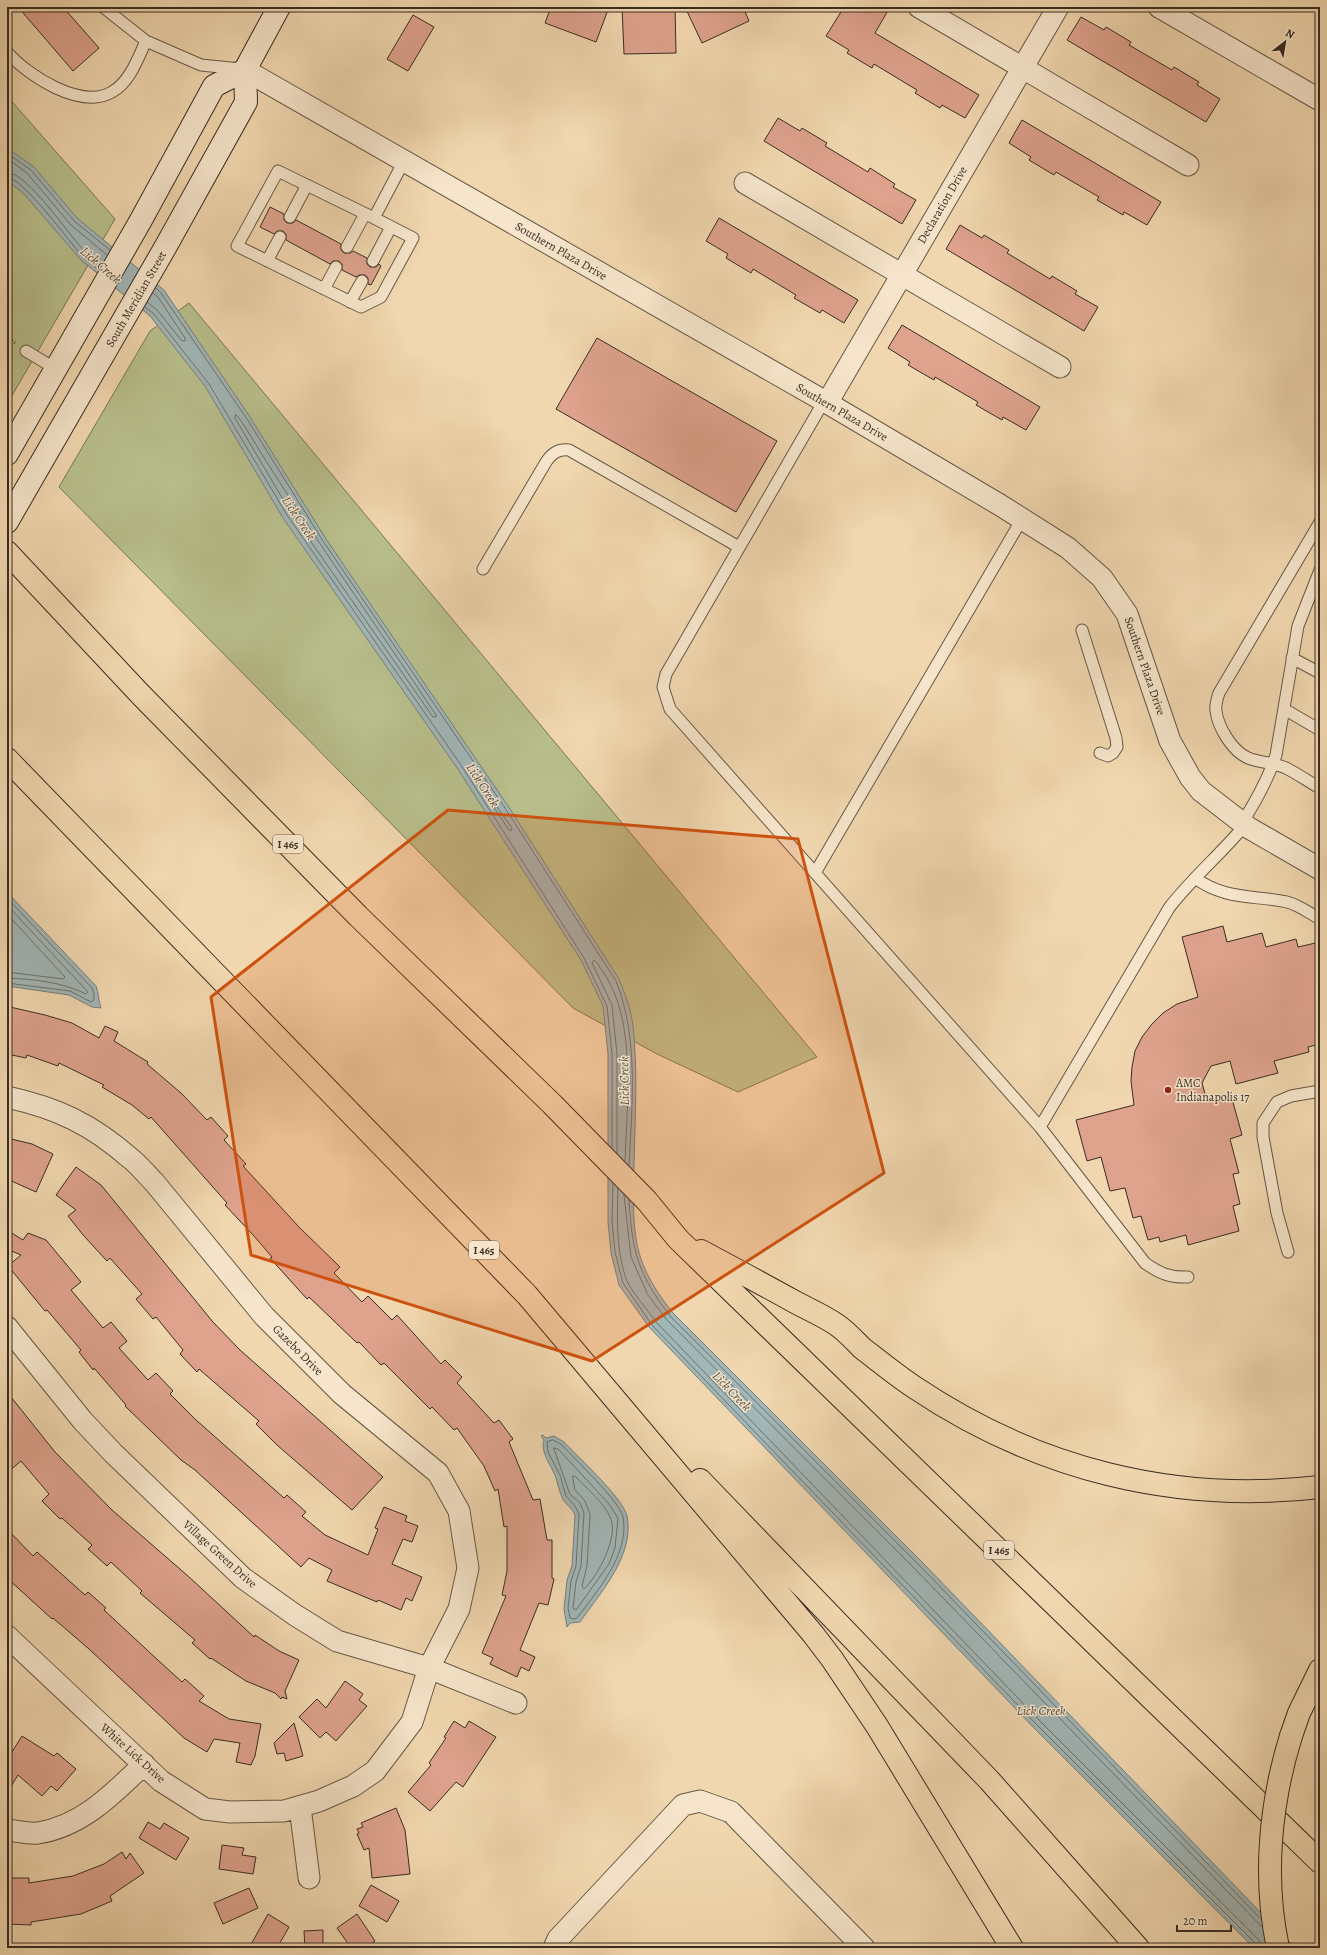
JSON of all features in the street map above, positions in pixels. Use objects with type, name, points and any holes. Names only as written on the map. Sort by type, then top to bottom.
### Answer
[{"type":"highway","name":"I 465","points":[[7,552],[146,700],[358,916],[552,1104],[647,1201],[678,1239],[1320,1862]]},
{"type":"highway","name":"I 465","points":[[7,759],[527,1295],[581,1359],[785,1567],[989,1780],[1138,1948]]},
{"type":"highway","points":[[678,1239],[837,1325],[886,1367],[935,1400],[997,1435],[1027,1448],[1119,1478],[1167,1486],[1232,1491],[1296,1490],[1320,1487]]},
{"type":"highway","points":[[581,1359],[813,1634],[832,1659],[881,1732],[1012,1948]]},
{"type":"highway","points":[[1278,1948],[1273,1922],[1271,1894],[1271,1843],[1276,1791],[1299,1713],[1320,1670]]},
{"type":"main road","points":[[7,454],[141,220],[214,86],[245,70],[279,7]]},
{"type":"main road","name":"South Meridian Street","points":[[7,522],[166,246],[246,102],[245,70]]},
{"type":"street","points":[[919,7],[1188,165]]},
{"type":"street","name":"Declaration Drive","points":[[825,402],[902,275],[1058,7]]},
{"type":"street","points":[[1159,7],[1320,100]]},
{"type":"street","name":"Southern Plaza Drive","points":[[245,70],[825,402],[1022,519],[1084,560],[1115,594],[1130,620],[1170,741],[1190,777],[1201,791],[1244,824],[1320,869]]},
{"type":"street","points":[[745,183],[1060,367]]},
{"type":"street","name":"Gazebo Drive","points":[[7,1097],[32,1102],[73,1118],[108,1139],[136,1163],[154,1182],[264,1316],[342,1394],[438,1472],[459,1511],[468,1568],[459,1608],[429,1668]]},
{"type":"street","name":"Village Green Drive","points":[[7,1327],[82,1420],[113,1453],[243,1578],[295,1615],[337,1641],[429,1668],[516,1703]]},
{"type":"street","name":"White Lick Drive","points":[[7,1636],[161,1781],[205,1809],[230,1812],[284,1811],[300,1807],[320,1801],[353,1786],[375,1771],[412,1722],[429,1668]]},
{"type":"street","points":[[7,1830],[36,1833],[69,1825],[108,1799],[144,1764]]},
{"type":"street","points":[[554,1948],[558,1940],[683,1806],[700,1801],[732,1812],[864,1948]]},
{"type":"street","points":[[300,1807],[309,1878]]},
{"type":"lane","points":[[103,7],[146,41],[201,65],[245,70]]},
{"type":"lane","points":[[7,52],[28,72],[60,89],[94,98],[113,91],[133,71],[146,41]]},
{"type":"lane","points":[[347,247],[369,216],[404,161]]},
{"type":"lane","points":[[278,171],[369,216],[413,238],[381,297],[361,307],[237,246],[278,171]]},
{"type":"lane","points":[[290,218],[307,185]]},
{"type":"lane","points":[[373,261],[390,227]]},
{"type":"lane","points":[[267,261],[280,237]]},
{"type":"lane","points":[[324,289],[336,267]]},
{"type":"lane","points":[[350,302],[362,281]]},
{"type":"lane","points":[[26,352],[56,369]]},
{"type":"lane","points":[[825,402],[666,674],[663,687],[670,709],[1040,1127],[1145,1263],[1163,1275],[1176,1278],[1188,1277]]},
{"type":"lane","points":[[483,569],[546,462],[552,454],[561,449],[569,450],[739,547]]},
{"type":"lane","points":[[815,873],[1022,519]]},
{"type":"lane","points":[[1320,522],[1219,693],[1216,702],[1216,711],[1220,724],[1232,746],[1240,753],[1248,758],[1274,763],[1286,768],[1320,788]]},
{"type":"lane","points":[[1040,1127],[1169,908],[1224,850],[1244,824],[1264,786],[1274,763],[1300,617],[1320,570]]},
{"type":"lane","points":[[1082,630],[1116,738],[1117,747],[1114,753],[1108,756],[1100,753]]},
{"type":"lane","points":[[1292,658],[1320,673]]},
{"type":"lane","points":[[1284,709],[1320,730]]},
{"type":"lane","points":[[1196,878],[1217,891],[1228,895],[1287,902],[1320,919]]},
{"type":"lane","points":[[1288,1252],[1277,1213],[1263,1137],[1263,1123],[1277,1102],[1291,1096],[1320,1091]]},
{"type":"highlighted area","points":[[448,810],[798,839],[884,1173],[592,1361],[251,1255],[211,997]]},
{"type":"green space","points":[[7,96],[115,219],[7,404]]},
{"type":"green space","points":[[189,303],[817,1057],[738,1092],[657,1054],[573,1008],[59,487],[150,331]]},
{"type":"water","name":"Lick Creek","points":[[7,148],[34,167],[77,218],[164,290],[250,417],[326,539],[508,806],[619,979],[631,1014],[635,1043],[636,1096],[633,1199],[637,1247],[650,1279],[663,1300],[673,1313],[922,1562],[1295,1948],[1254,1948],[1035,1729],[649,1327],[619,1285],[611,1253],[608,1222],[608,1054],[603,1006],[581,960],[457,768],[283,518],[205,386],[150,316],[81,260],[25,195],[7,180]]},
{"type":"water","points":[[7,892],[96,986],[101,1008],[92,1007],[69,995],[7,986]]},
{"type":"water","points":[[543,1435],[546,1438],[554,1436],[564,1442],[609,1489],[624,1508],[627,1516],[628,1531],[626,1545],[614,1573],[580,1622],[570,1623],[567,1627],[564,1609],[567,1580],[572,1566],[575,1515],[564,1502],[556,1478],[545,1455],[543,1445],[544,1440],[541,1436]]},
{"type":"building","points":[[18,7],[63,7],[99,48],[73,71]]},
{"type":"building","points":[[551,7],[609,7],[596,42],[545,23]]},
{"type":"building","points":[[622,7],[675,7],[676,53],[624,54]]},
{"type":"building","points":[[685,7],[743,7],[749,21],[702,43]]},
{"type":"building","points":[[844,7],[890,7],[875,33],[979,95],[965,118],[942,105],[940,108],[915,93],[917,90],[874,64],[872,68],[847,53],[849,50],[826,36]]},
{"type":"building","points":[[413,15],[434,27],[408,71],[387,59]]},
{"type":"building","points":[[1081,17],[1104,30],[1106,27],[1131,42],[1129,45],[1172,70],[1174,67],[1199,82],[1197,85],[1220,99],[1206,122],[1067,40]]},
{"type":"building","points":[[778,118],[800,131],[802,128],[827,143],[825,146],[868,172],[870,168],[895,184],[893,187],[916,200],[902,224],[764,141]]},
{"type":"building","points":[[1022,120],[1161,202],[1147,225],[1124,212],[1123,215],[1097,200],[1099,197],[1056,172],[1054,175],[1029,160],[1031,157],[1009,143]]},
{"type":"building","points":[[270,207],[284,214],[284,220],[287,223],[293,223],[296,220],[341,244],[341,250],[344,253],[350,253],[353,251],[367,258],[367,264],[370,267],[376,267],[379,264],[381,266],[371,285],[368,284],[368,278],[365,275],[359,275],[356,277],[342,270],[342,264],[339,261],[333,261],[330,264],[286,240],[286,234],[283,231],[277,231],[274,234],[260,227]]},
{"type":"building","points":[[719,218],[858,300],[844,323],[822,310],[820,313],[794,298],[796,295],[753,269],[751,273],[726,258],[728,254],[706,241]]},
{"type":"building","points":[[960,225],[982,238],[984,235],[1009,250],[1007,253],[1050,279],[1052,276],[1077,291],[1075,294],[1098,307],[1084,331],[946,249]]},
{"type":"building","points":[[902,325],[1040,407],[1026,430],[1003,417],[1002,420],[976,405],[978,402],[935,377],[934,380],[908,365],[910,362],[888,348]]},
{"type":"building","points":[[597,338],[777,441],[736,512],[556,409]]},
{"type":"building","name":"AMC Indianapolis 17","points":[[1223,926],[1227,942],[1262,933],[1266,947],[1296,939],[1298,947],[1320,942],[1320,1044],[1308,1047],[1309,1052],[1274,1061],[1278,1073],[1236,1084],[1230,1061],[1211,1066],[1202,1083],[1207,1101],[1231,1095],[1242,1135],[1230,1139],[1239,1173],[1233,1174],[1240,1204],[1233,1206],[1239,1231],[1188,1245],[1186,1235],[1160,1242],[1159,1237],[1148,1240],[1141,1216],[1133,1218],[1125,1188],[1110,1191],[1101,1157],[1087,1161],[1076,1120],[1134,1105],[1131,1081],[1132,1067],[1135,1051],[1142,1037],[1163,1013],[1177,1004],[1198,997],[1182,937]]},
{"type":"building","points":[[10,1007],[72,1023],[99,1038],[105,1026],[118,1032],[114,1041],[148,1062],[147,1064],[181,1093],[207,1120],[211,1117],[228,1136],[224,1140],[246,1164],[243,1166],[299,1227],[340,1267],[334,1273],[362,1302],[368,1296],[392,1320],[397,1315],[441,1364],[445,1360],[462,1377],[457,1383],[494,1423],[499,1420],[513,1439],[509,1442],[533,1500],[540,1499],[547,1540],[552,1540],[552,1578],[554,1579],[548,1605],[539,1603],[520,1650],[535,1657],[529,1671],[521,1667],[517,1677],[490,1664],[493,1658],[482,1653],[506,1596],[502,1595],[507,1571],[507,1526],[504,1527],[498,1489],[495,1491],[484,1466],[457,1428],[454,1430],[432,1407],[430,1409],[384,1363],[381,1365],[359,1342],[357,1343],[309,1297],[307,1299],[270,1258],[272,1257],[254,1236],[225,1205],[227,1203],[151,1117],[149,1119],[132,1105],[102,1087],[104,1085],[59,1063],[58,1066],[27,1055],[26,1058],[7,1054],[7,1024]]},
{"type":"building","points":[[7,1138],[32,1144],[53,1154],[36,1192],[7,1179]]},
{"type":"building","points":[[76,1167],[101,1185],[213,1322],[240,1350],[383,1477],[352,1510],[277,1445],[256,1424],[259,1421],[199,1369],[197,1372],[180,1354],[183,1350],[156,1317],[153,1319],[136,1299],[142,1294],[110,1258],[107,1261],[84,1236],[68,1216],[76,1210],[56,1195]]},
{"type":"building","points":[[7,1230],[23,1240],[28,1233],[46,1240],[81,1282],[71,1290],[103,1328],[111,1322],[127,1341],[119,1348],[148,1380],[156,1373],[173,1391],[170,1394],[195,1419],[284,1498],[287,1495],[306,1512],[302,1516],[325,1535],[368,1555],[378,1529],[375,1528],[384,1507],[407,1516],[405,1521],[418,1526],[412,1542],[403,1539],[392,1564],[422,1577],[412,1601],[406,1598],[401,1610],[378,1600],[377,1602],[327,1581],[332,1570],[309,1558],[301,1567],[195,1470],[181,1460],[125,1406],[126,1405],[94,1368],[93,1370],[79,1352],[81,1350],[47,1310],[45,1311],[8,1266],[21,1255],[7,1249]]},
{"type":"building","points":[[7,1392],[55,1452],[112,1510],[188,1576],[254,1637],[255,1635],[279,1651],[299,1660],[285,1691],[287,1699],[282,1697],[281,1699],[275,1693],[246,1681],[211,1658],[210,1659],[192,1643],[195,1640],[140,1593],[142,1591],[111,1562],[107,1566],[88,1549],[92,1545],[62,1518],[60,1519],[42,1501],[49,1494],[21,1461],[7,1473]]},
{"type":"building","points":[[7,1529],[33,1556],[37,1552],[85,1595],[88,1592],[106,1608],[104,1610],[182,1682],[185,1679],[204,1696],[199,1701],[229,1719],[261,1724],[255,1756],[251,1765],[236,1762],[240,1743],[214,1739],[207,1752],[184,1738],[89,1649],[53,1618],[52,1619],[7,1578]]},
{"type":"building","points":[[345,1681],[363,1694],[359,1700],[367,1706],[336,1741],[326,1732],[320,1738],[299,1717],[317,1699],[326,1708]]},
{"type":"building","points":[[454,1721],[465,1728],[469,1721],[496,1737],[463,1787],[456,1782],[430,1811],[408,1792],[431,1765],[429,1763],[446,1738],[444,1737]]},
{"type":"building","points":[[294,1723],[303,1756],[286,1761],[284,1753],[277,1754],[274,1743]]},
{"type":"building","points":[[22,1736],[54,1756],[57,1753],[76,1769],[57,1791],[51,1786],[42,1796],[18,1775],[7,1793],[7,1760]]},
{"type":"building","points":[[396,1808],[405,1830],[410,1874],[372,1878],[369,1848],[364,1850],[357,1834],[359,1833],[357,1829],[363,1827],[361,1823]]},
{"type":"building","points":[[148,1822],[160,1829],[164,1823],[189,1838],[176,1860],[139,1838]]},
{"type":"building","points":[[222,1845],[244,1848],[242,1855],[256,1857],[253,1874],[219,1869]]},
{"type":"building","points":[[122,1852],[126,1859],[130,1853],[144,1873],[110,1896],[112,1901],[81,1914],[31,1922],[31,1925],[7,1924],[7,1878],[29,1878],[29,1883],[73,1876],[104,1864]]},
{"type":"building","points":[[371,1885],[399,1901],[387,1922],[359,1906]]},
{"type":"building","points":[[249,1888],[258,1908],[223,1924],[214,1903]]},
{"type":"building","points":[[268,1914],[289,1927],[277,1948],[249,1948]]},
{"type":"building","points":[[357,1914],[375,1941],[365,1948],[351,1948],[337,1928]]},
{"type":"building","points":[[323,1930],[323,1948],[305,1948],[304,1931]]},
{"type":"place","name":"AMC Indianapolis 17","points":[[1168,1090]]}]
